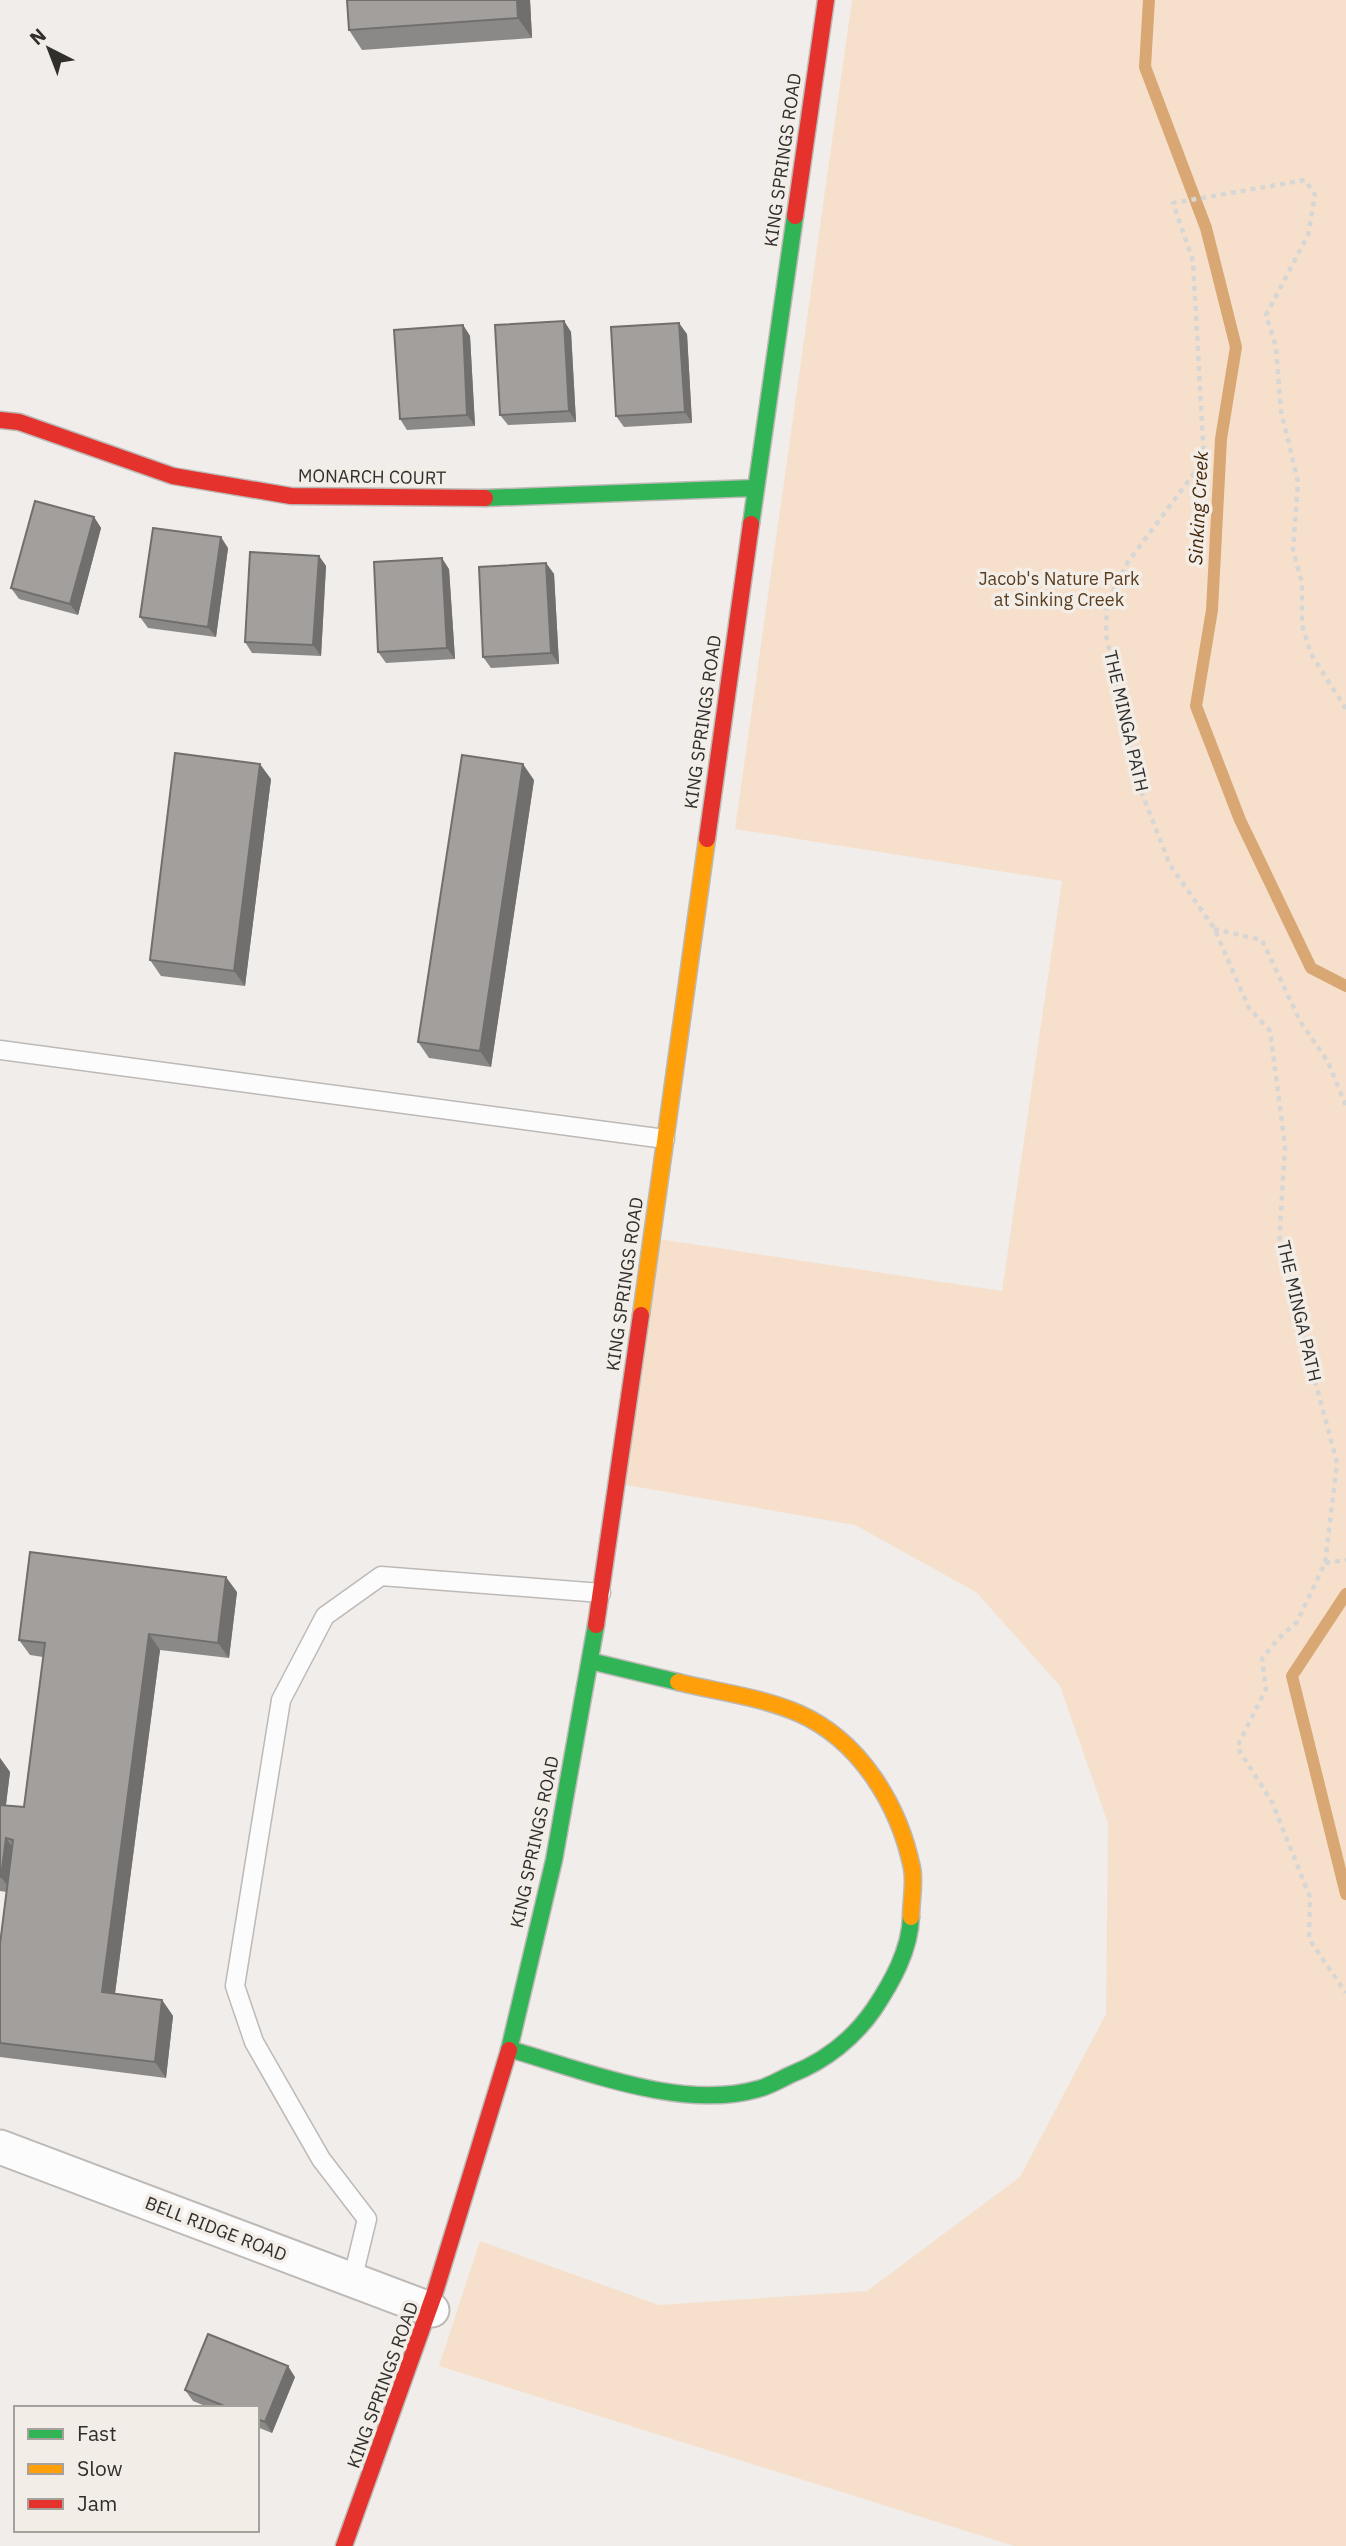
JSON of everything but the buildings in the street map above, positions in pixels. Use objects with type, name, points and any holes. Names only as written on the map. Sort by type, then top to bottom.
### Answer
[{"type":"street","name":"KING SPRINGS ROAD","points":[[344,2546],[432,2310],[509,2049],[553,1863],[601,1593],[754,488],[826,0]]},
{"type":"street","name":"MONARCH COURT","points":[[0,420],[19,422],[173,476],[290,496],[494,498],[754,488]]},
{"type":"street","points":[[509,2049],[626,2082],[686,2092],[756,2090],[806,2071],[846,2046],[880,2003],[905,1957],[914,1913],[913,1865],[900,1825],[881,1783],[856,1752],[817,1723],[780,1706],[590,1661]]},
{"type":"street","name":"BELL RIDGE ROAD","points":[[0,2147],[432,2310]]},
{"type":"lane","points":[[0,1050],[665,1139]]},
{"type":"lane","points":[[352,2281],[367,2218],[321,2159],[254,2042],[235,1986],[281,1700],[325,1616],[381,1576],[601,1593]]},
{"type":"path","name":"THE MINGA PATH","points":[[1346,709],[1311,654],[1302,625],[1302,583],[1293,550],[1298,482],[1281,411],[1276,347],[1266,315],[1308,235],[1315,195],[1305,180],[1173,203],[1193,261],[1205,460],[1128,562],[1107,603],[1106,635],[1139,786],[1170,865],[1214,928],[1249,1008],[1270,1031],[1285,1146],[1279,1246],[1337,1463],[1325,1563],[1297,1622],[1277,1640],[1262,1660],[1266,1689],[1237,1747],[1272,1802],[1310,1897],[1309,1939],[1346,1993]]},
{"type":"path","points":[[1214,928],[1262,940],[1300,1021],[1328,1062],[1346,1106]]},
{"type":"path","points":[[1325,1563],[1346,1560]]},
{"type":"green space","name":"Jacob's Nature Park at Sinking Creek","points":[[852,0],[1346,0],[1346,2546],[1014,2546],[439,2366],[480,2241],[659,2305],[867,2291],[1020,2177],[1106,2014],[1108,1823],[1060,1686],[976,1592],[855,1525],[615,1483],[652,1238],[1002,1291],[1062,881],[735,829]]},
{"type":"waterway","name":"Sinking Creek","points":[[1149,0],[1145,67],[1206,228],[1236,347],[1221,439],[1212,610],[1196,706],[1240,820],[1311,968],[1346,986]]},
{"type":"waterway","name":"Sinking Creek","points":[[1346,1594],[1292,1676],[1346,1894]]},
{"type":"traffic: fast","points":[[751,524],[795,216]]},
{"type":"traffic: fast","points":[[485,498],[754,488]]},
{"type":"traffic: fast","points":[[509,2050],[554,1860],[596,1625]]},
{"type":"traffic: fast","points":[[590,1661],[678,1682]]},
{"type":"traffic: fast","points":[[509,2049],[600,2077],[665,2092],[728,2094],[762,2088],[827,2055],[848,2039],[866,2020],[899,1965],[907,1942],[911,1917]]},
{"type":"traffic: slow","points":[[641,1315],[707,839]]},
{"type":"traffic: slow","points":[[678,1682],[784,1707],[820,1725],[858,1757],[887,1798],[906,1844],[913,1874],[911,1917]]},
{"type":"traffic: jam","points":[[795,216],[826,0]]},
{"type":"traffic: jam","points":[[0,420],[19,422],[173,476],[291,496],[485,498]]},
{"type":"traffic: jam","points":[[707,839],[751,524]]},
{"type":"traffic: jam","points":[[596,1625],[641,1315]]},
{"type":"traffic: jam","points":[[344,2546],[435,2292],[509,2050]]}]
